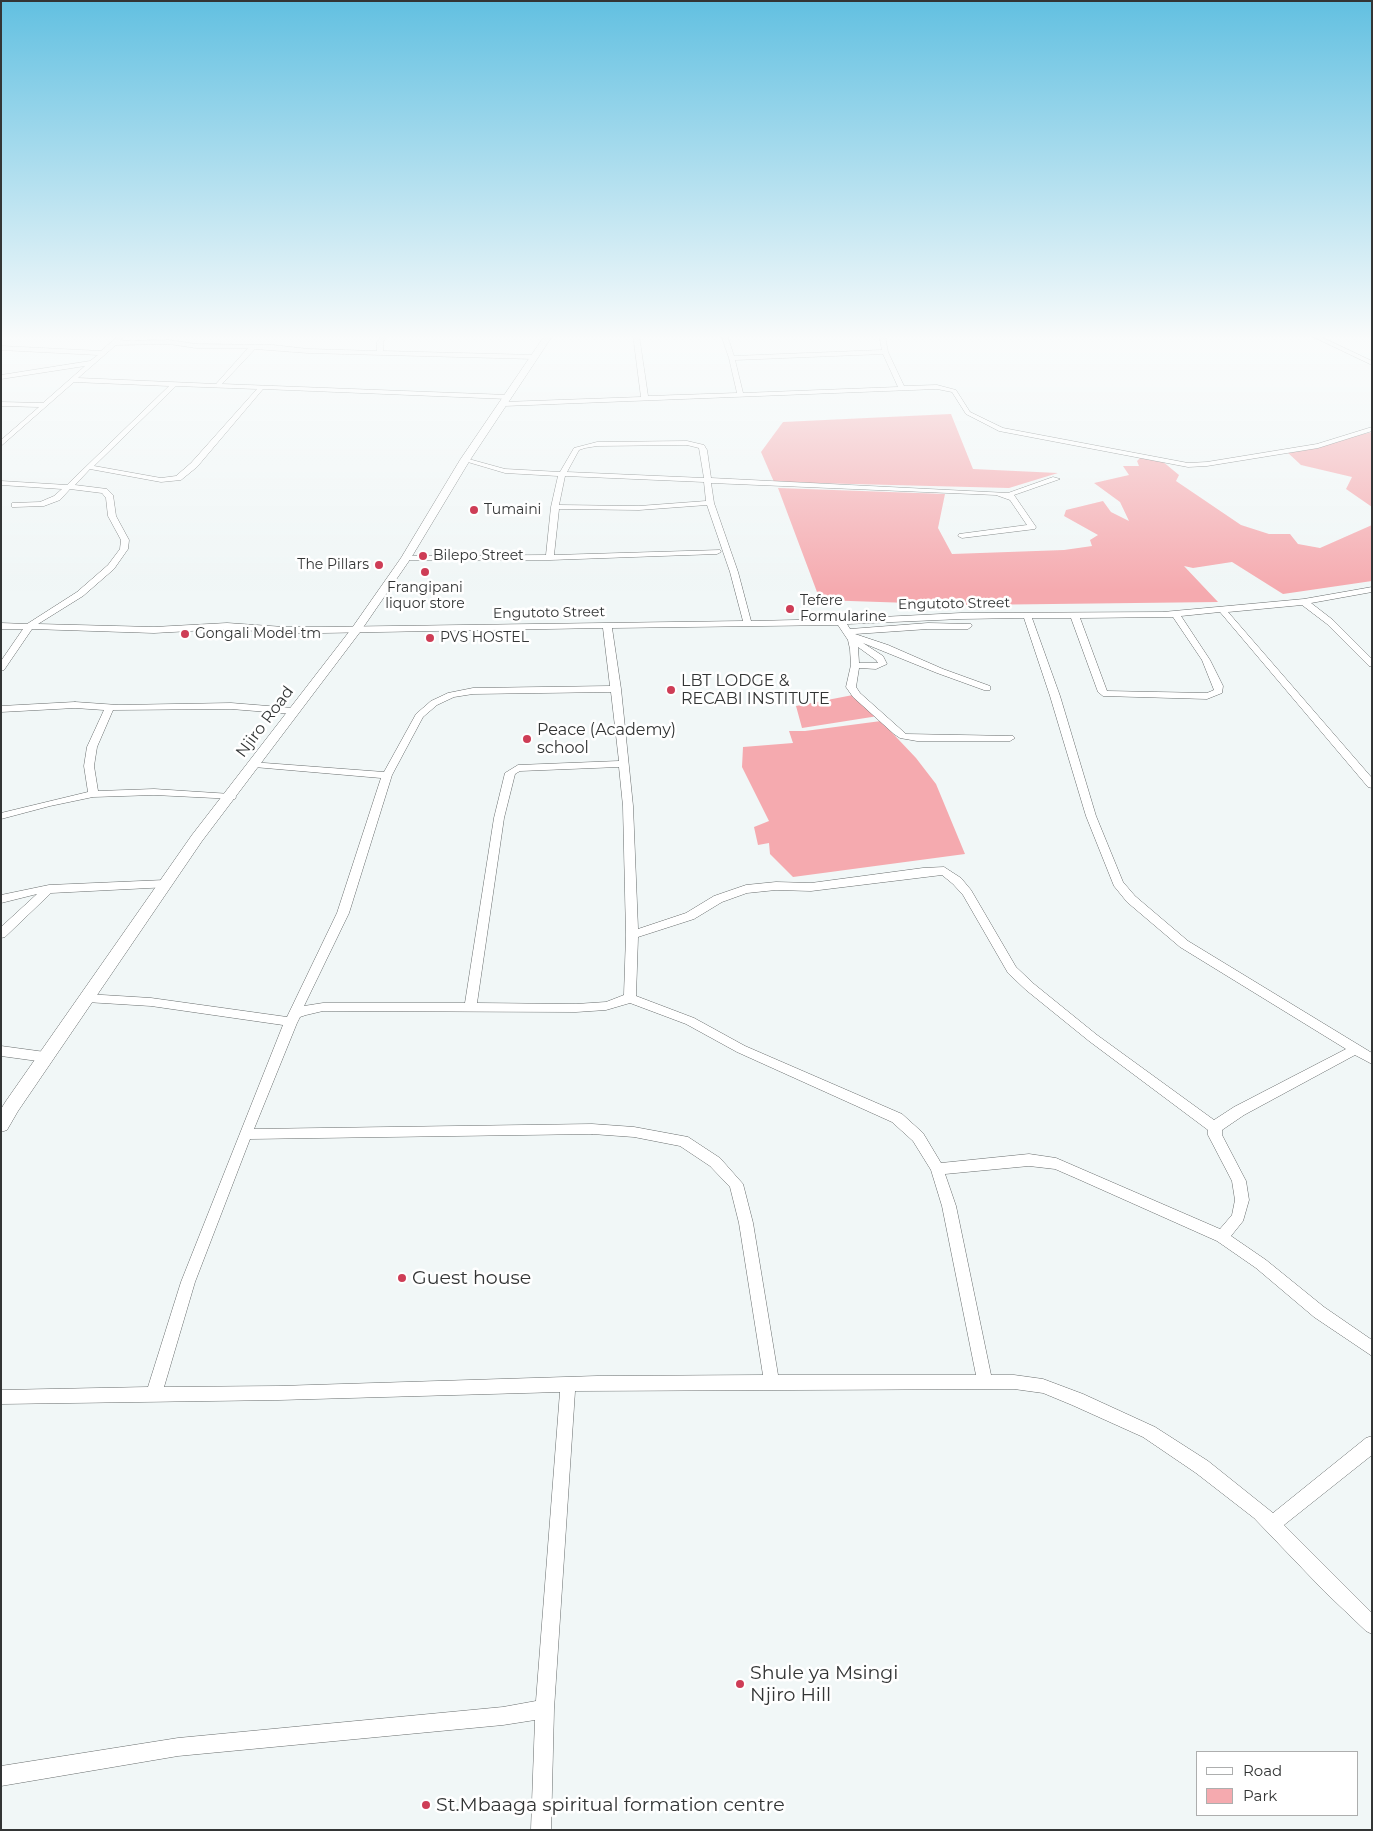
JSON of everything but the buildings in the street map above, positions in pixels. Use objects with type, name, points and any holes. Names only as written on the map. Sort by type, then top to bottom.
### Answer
[{"type":"street","points":[[1,444],[28,420]]},
{"type":"street","points":[[15,505],[47,503],[57,498],[137,420]]},
{"type":"street","points":[[89,467],[161,480],[178,478],[194,465],[233,420]]},
{"type":"street","name":"Njiro Road","points":[[1,1125],[197,838],[356,630],[406,558],[465,460],[492,420]]},
{"type":"street","points":[[980,420],[1001,430],[1188,465],[1207,464],[1318,446],[1372,429]]},
{"type":"street","points":[[1,430],[16,431]]},
{"type":"street","points":[[550,558],[555,508],[562,474],[576,449],[597,444],[687,443],[702,446],[710,503],[734,572],[748,624]]},
{"type":"street","points":[[465,460],[505,471],[977,491],[1008,495],[1056,479]]},
{"type":"street","points":[[1,483],[95,488],[107,493],[111,499],[112,516],[125,540],[124,549],[111,567],[80,594],[30,626],[1,668]]},
{"type":"street","points":[[962,536],[1032,527],[1018,504],[1008,495]]},
{"type":"street","points":[[555,508],[639,508],[710,503]]},
{"type":"street","points":[[406,558],[550,558],[717,552]]},
{"type":"street","name":"Engutoto Street","points":[[1,626],[154,630],[221,626],[284,630],[356,630],[841,622],[961,616],[1176,614],[1304,602],[1372,589]]},
{"type":"street","points":[[1304,602],[1330,622],[1372,664]]},
{"type":"street","points":[[1223,611],[1372,785]]},
{"type":"street","points":[[1075,616],[1103,692],[1106,694],[1197,696],[1215,694],[1219,691],[1218,686],[1206,660],[1176,614]]},
{"type":"street","points":[[1027,616],[1055,696],[1091,816],[1118,883],[1131,899],[1184,944],[1354,1050],[1372,1059]]},
{"type":"street","points":[[841,622],[850,636],[883,662],[880,666],[855,665]]},
{"type":"street","points":[[607,625],[624,764],[632,935],[630,998]]},
{"type":"street","points":[[850,636],[920,626],[968,626]]},
{"type":"street","points":[[850,636],[855,665],[851,682],[856,694],[903,736],[917,738],[1010,738]]},
{"type":"street","points":[[850,636],[885,647],[923,665],[987,688]]},
{"type":"street","points":[[1362,652],[1372,652]]},
{"type":"street","points":[[154,1394],[188,1282],[291,1022],[344,913],[387,775],[419,716],[434,702],[451,695],[473,690],[616,689]]},
{"type":"street","points":[[1,708],[75,704],[109,708],[230,706],[293,711]]},
{"type":"street","points":[[93,794],[90,766],[92,747],[109,708]]},
{"type":"street","points":[[254,764],[387,775]]},
{"type":"street","points":[[470,1008],[498,827],[510,773],[518,768],[624,764]]},
{"type":"street","points":[[1,816],[93,794],[154,792],[230,797]]},
{"type":"street","points":[[632,935],[690,916],[718,899],[746,889],[767,886],[811,887],[923,872],[944,871],[957,881],[967,893],[1012,970],[1093,1038],[1215,1128]]},
{"type":"street","points":[[1,899],[21,893],[49,889],[166,884]]},
{"type":"street","points":[[1,934],[49,889]]},
{"type":"street","points":[[86,998],[151,1002],[291,1022]]},
{"type":"street","points":[[291,1022],[296,1014],[324,1007],[576,1008],[606,1006],[630,998],[690,1021],[741,1049],[897,1118],[918,1137],[937,1169],[949,1206],[985,1382]]},
{"type":"street","points":[[1222,1237],[1238,1217],[1242,1200],[1239,1181],[1215,1135],[1215,1128],[1239,1111],[1354,1050]]},
{"type":"street","points":[[1,1051],[45,1058]]},
{"type":"street","points":[[247,1134],[592,1129],[634,1132],[683,1141],[715,1162],[736,1184],[746,1222],[772,1383]]},
{"type":"street","points":[[937,1169],[1030,1160],[1056,1164],[1222,1237],[1262,1264],[1319,1312],[1372,1349]]},
{"type":"street","points":[[1,1397],[289,1392],[568,1384],[1014,1382],[1043,1386],[1149,1432],[1202,1467],[1260,1512],[1330,1585],[1372,1625]]},
{"type":"street","points":[[541,1830],[544,1709],[568,1384]]},
{"type":"street","points":[[1272,1524],[1372,1444]]},
{"type":"street","points":[[1,1776],[178,1746],[503,1716],[544,1709]]},
{"type":"green space","points":[[954,420],[973,469],[1058,473],[1009,488],[774,482],[761,452],[783,422]]},
{"type":"green space","points":[[1372,432],[1372,507],[1346,489],[1352,477],[1301,465],[1287,452]]},
{"type":"green space","points":[[1140,458],[1162,461],[1179,475],[1176,481],[1241,525],[1269,534],[1290,534],[1298,544],[1320,548],[1372,525],[1372,581],[1283,594],[1232,562],[1193,568],[1184,566],[1218,602],[970,605],[820,600],[778,488],[945,494],[938,528],[952,554],[1064,550],[1092,546],[1090,540],[1098,535],[1064,516],[1066,510],[1103,501],[1111,512],[1129,521],[1120,502],[1094,483],[1129,475],[1123,466],[1139,466],[1137,461]]},
{"type":"green space","points":[[853,695],[878,716],[802,728],[796,706]]},
{"type":"green space","points":[[881,721],[916,758],[936,784],[965,854],[793,877],[770,854],[769,843],[758,845],[754,827],[769,821],[742,767],[743,747],[793,743],[789,731],[805,731]]},
{"type":"place","name":"Tumaini","points":[[474,510]]},
{"type":"place","name":"Bilepo Street","points":[[423,556]]},
{"type":"place","name":"The Pillars","points":[[379,565]]},
{"type":"place","name":"Frangipani liquor store","points":[[425,572]]},
{"type":"place","name":"Tefere Formularine","points":[[790,609]]},
{"type":"place","name":"Gongali Model tm","points":[[185,634]]},
{"type":"place","name":"PVS HOSTEL","points":[[430,638]]},
{"type":"place","name":"LBT LODGE & RECABI INSTITUTE","points":[[671,690]]},
{"type":"place","name":"Peace (Academy) school","points":[[527,739]]},
{"type":"place","name":"Guest house","points":[[402,1278]]},
{"type":"place","name":"Shule ya Msingi Njiro Hill","points":[[740,1684]]},
{"type":"place","name":"St.Mbaaga spiritual formation centre","points":[[426,1805]]}]
